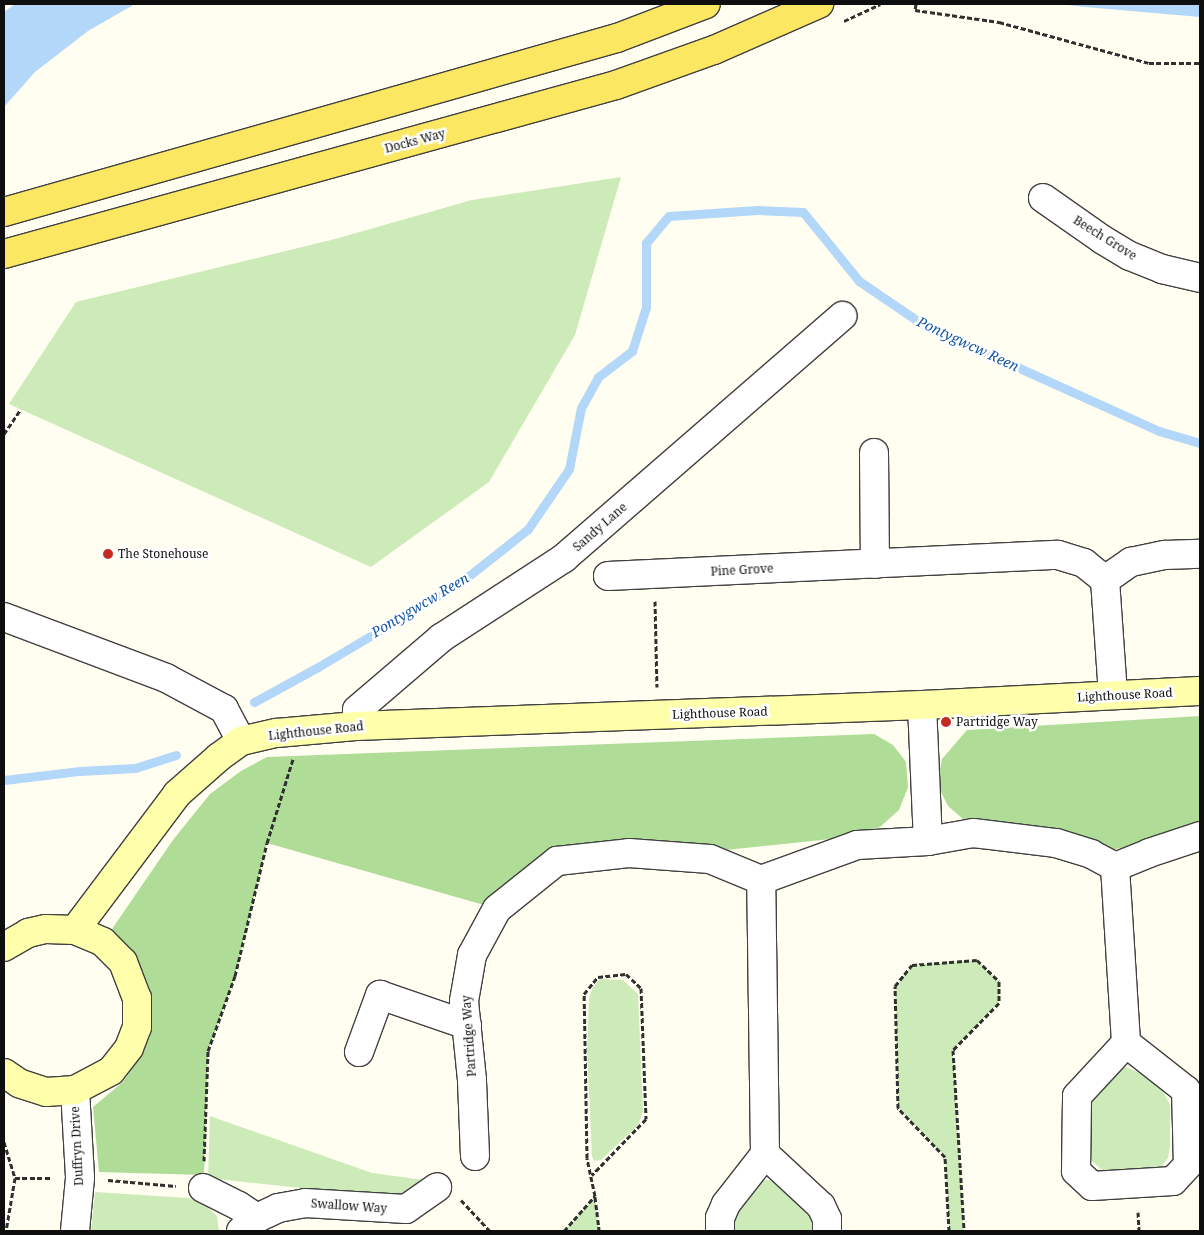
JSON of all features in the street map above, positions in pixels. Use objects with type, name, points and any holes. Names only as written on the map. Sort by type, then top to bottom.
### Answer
[{"type":"main road","name":"Docks Way","points":[[4,254],[616,85],[762,31],[819,4]]},
{"type":"main road","points":[[4,212],[608,41],[703,5]]},
{"type":"main road","name":"Lighthouse Road","points":[[75,930],[177,794],[218,757],[241,741],[302,730],[356,726],[922,705],[1200,691]]},
{"type":"main road","points":[[4,947],[28,933],[46,929],[75,930],[103,942],[123,962],[137,998],[136,1027],[129,1048],[111,1071],[75,1090],[46,1092],[19,1083],[4,1073]]},
{"type":"street","name":"Beech Grove","points":[[1043,198],[1102,240],[1130,256],[1162,269],[1200,278]]},
{"type":"street","name":"Sandy Lane","points":[[356,726],[357,710],[441,638],[564,558],[842,316]]},
{"type":"street","points":[[874,453],[875,564]]},
{"type":"street","points":[[1112,695],[1105,580],[1131,562],[1165,555],[1200,554]]},
{"type":"street","name":"Pine Grove","points":[[608,576],[1058,555],[1084,564],[1105,580]]},
{"type":"street","points":[[4,617],[166,678],[224,709],[241,741]]},
{"type":"street","points":[[922,705],[928,841]]},
{"type":"street","points":[[720,1231],[720,1218],[726,1204],[765,1154],[761,880],[857,844],[928,841],[973,833],[1056,843],[1092,854],[1116,867]]},
{"type":"street","points":[[1116,867],[1149,852],[1200,836]]},
{"type":"street","name":"Partridge Way","points":[[475,1156],[464,1001],[472,955],[497,909],[557,861],[629,852],[710,859],[761,880]]},
{"type":"street","points":[[1116,867],[1126,1044],[1077,1096],[1076,1171],[1092,1186],[1173,1182],[1188,1165],[1186,1090],[1126,1044]]},
{"type":"street","points":[[359,1052],[380,995],[467,1025]]},
{"type":"street","name":"Duffryn Drive","points":[[75,1090],[80,1178],[75,1231]]},
{"type":"street","points":[[765,1154],[821,1206],[826,1219],[827,1231]]},
{"type":"street","name":"Swallow Way","points":[[203,1188],[221,1195],[249,1225],[278,1208],[306,1203],[406,1209],[447,1191]]},
{"type":"path","points":[[916,4],[915,10],[1000,22],[1149,63],[1200,63]]},
{"type":"path","points":[[4,434],[21,409]]},
{"type":"path","points":[[655,574],[657,715]]},
{"type":"path","points":[[15,1178],[80,1178],[203,1188],[208,1051],[235,976],[267,842],[302,730]]},
{"type":"path","points":[[949,1231],[946,1157],[898,1108],[895,986],[912,965],[978,960],[999,981],[999,1003],[953,1050],[964,1231]]},
{"type":"path","points":[[592,1175],[646,1119],[641,988],[626,974],[598,977],[584,994],[587,1158],[592,1175],[599,1231]]},
{"type":"path","points":[[4,1142],[15,1178],[6,1231]]},
{"type":"path","points":[[447,1191],[490,1231]]},
{"type":"path","points":[[564,1231],[595,1196]]},
{"type":"green space","points":[[621,177],[575,335],[489,482],[371,567],[9,404],[76,302],[335,239],[472,200]]},
{"type":"green space","points":[[1200,716],[1200,825],[1134,846],[1115,849],[963,819],[948,806],[937,784],[942,759],[967,730]]},
{"type":"green space","points":[[874,734],[893,745],[906,762],[908,787],[899,810],[880,827],[840,838],[716,851],[595,842],[557,852],[528,865],[484,905],[267,843],[235,976],[208,1051],[204,1175],[99,1172],[93,1107],[123,1082],[138,1060],[149,1025],[152,995],[136,958],[112,929],[173,840],[210,794],[241,771],[267,757]]},
{"type":"green space","points":[[977,960],[999,981],[999,1003],[953,1050],[964,1231],[949,1231],[945,1157],[898,1108],[895,986],[912,965]]},
{"type":"green space","points":[[600,979],[623,980],[638,994],[643,1111],[638,1125],[601,1160],[594,1161],[592,1156],[587,1050],[589,998],[593,987]]},
{"type":"green space","points":[[1126,1067],[1146,1076],[1164,1093],[1170,1105],[1170,1147],[1168,1158],[1161,1167],[1152,1171],[1103,1171],[1091,1160],[1088,1153],[1086,1105],[1114,1072]]},
{"type":"green space","points":[[210,1116],[372,1173],[424,1180],[403,1199],[208,1178]]},
{"type":"green space","points":[[769,1180],[780,1183],[811,1213],[815,1231],[732,1231],[737,1207],[758,1181]]},
{"type":"green space","points":[[95,1192],[188,1198],[202,1202],[217,1216],[219,1231],[91,1231]]},
{"type":"green space","points":[[595,1196],[599,1231],[564,1231]]},
{"type":"water","points":[[15,4],[135,4],[88,31],[35,72],[4,107],[4,12]]},
{"type":"water","points":[[1060,4],[1200,4],[1200,17],[1085,7]]},
{"type":"waterway","name":"Pontygwcw Reen","points":[[254,702],[318,667],[461,582],[528,529],[569,469],[581,408],[598,377],[632,351],[646,307],[646,243],[669,216],[757,210],[803,212],[859,281],[922,324],[1159,431],[1200,443]]},
{"type":"waterway","name":"Pontygwcw Reen","points":[[4,780],[80,771],[135,768],[176,755]]},
{"type":"place","name":"The Stonehouse","points":[[108,554]]},
{"type":"place","name":"Partridge Way","points":[[946,722]]}]
